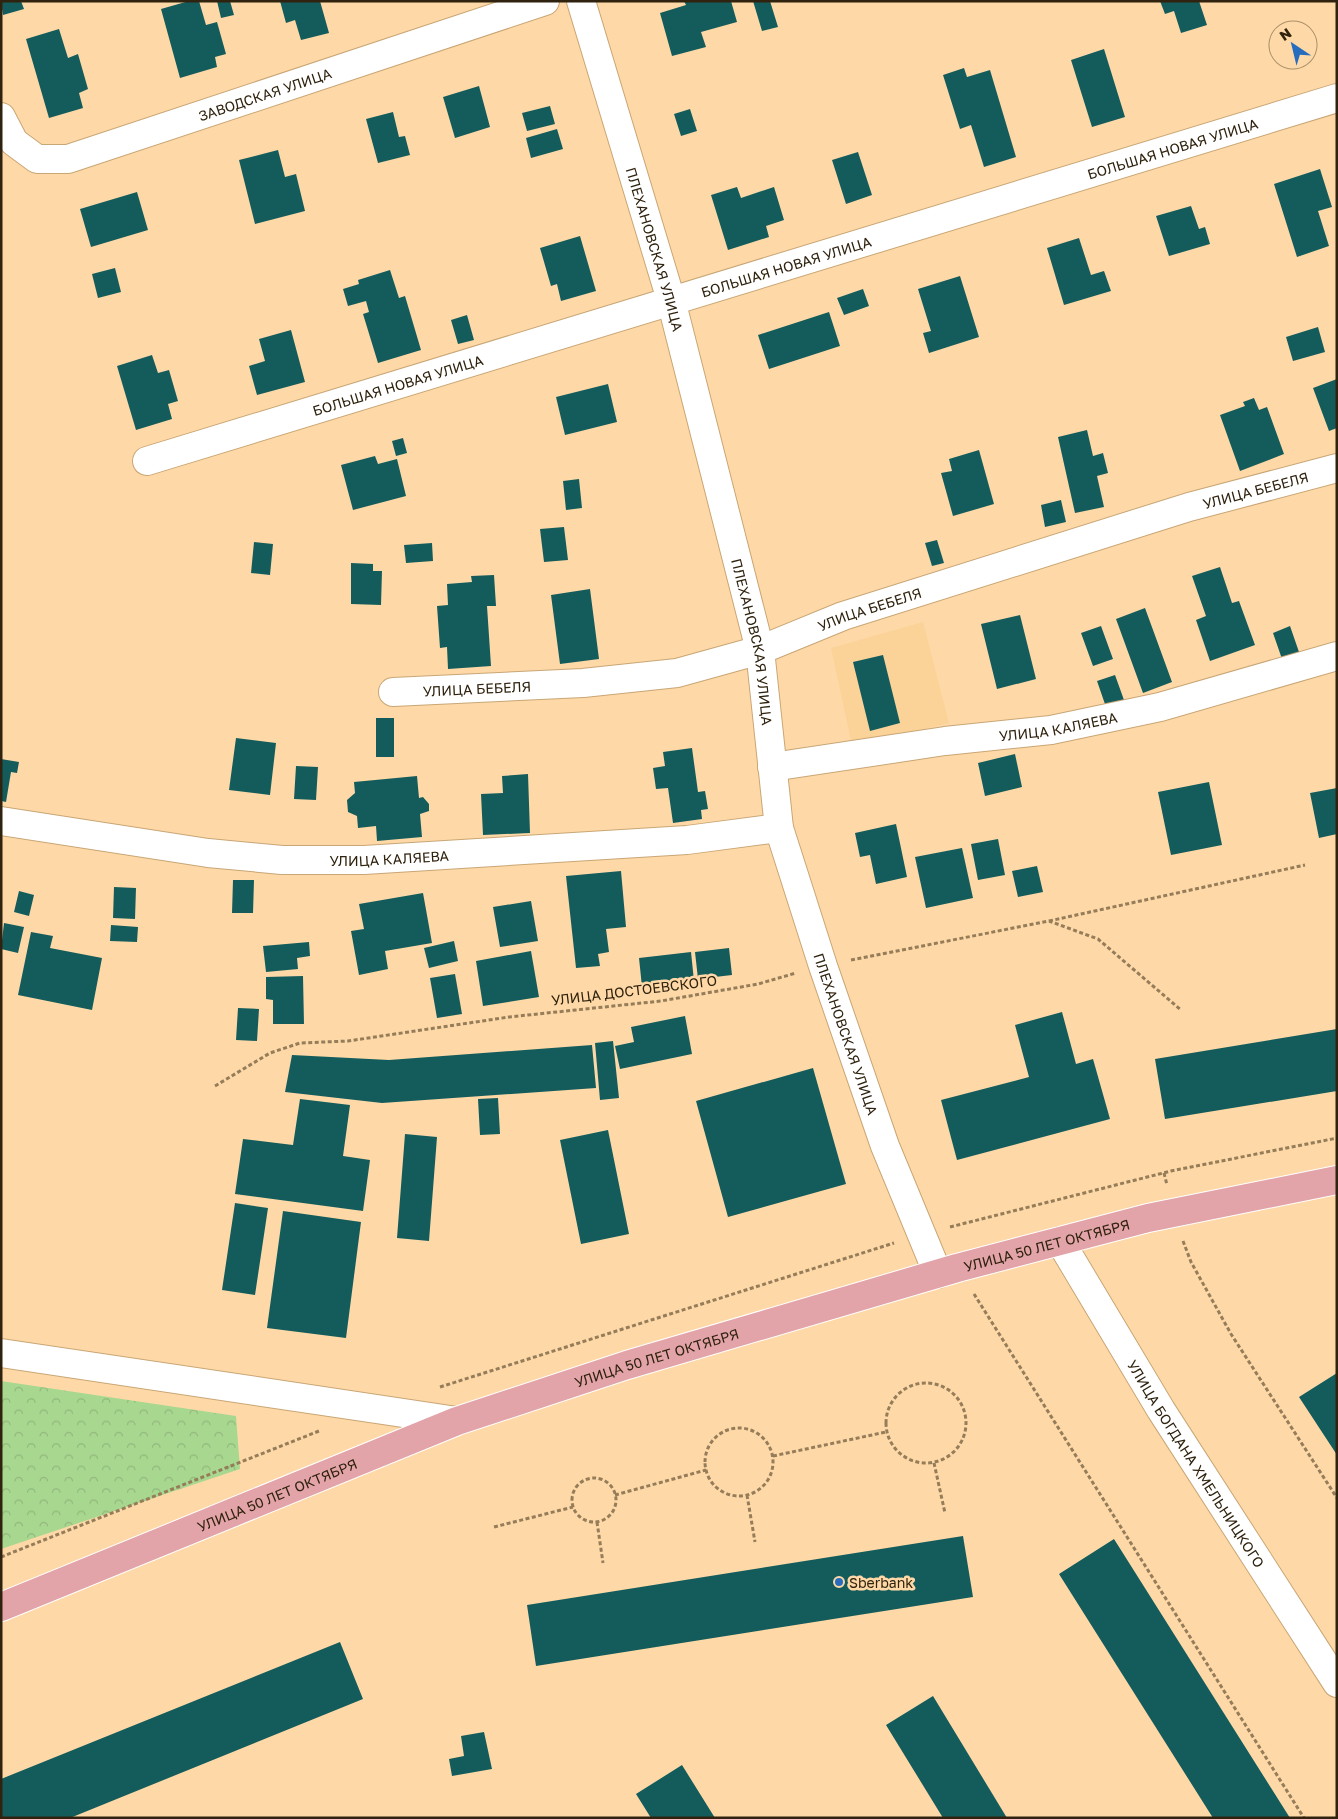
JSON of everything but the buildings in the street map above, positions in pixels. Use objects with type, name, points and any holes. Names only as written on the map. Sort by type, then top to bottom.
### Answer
[{"type":"main road","name":"УЛИЦА 50 ЛЕТ ОКТЯБРЯ","points":[[1,1607],[458,1421],[627,1365],[948,1271],[1060,1241],[1173,1213],[1337,1180]]},
{"type":"street","name":"ЗАВОДСКАЯ УЛИЦА","points":[[1,116],[14,142],[37,159],[68,159],[545,1]]},
{"type":"street","name":"ПЛЕХАНОВСКАЯ УЛИЦА","points":[[581,1],[671,300],[760,650],[779,828],[823,966],[885,1146],[948,1271]]},
{"type":"street","name":"БОЛЬШАЯ НОВАЯ УЛИЦА","points":[[147,461],[1337,98]]},
{"type":"street","name":"УЛИЦА БЕБЕЛЯ","points":[[393,692],[583,683],[677,673],[760,650],[843,616],[1189,507],[1337,468]]},
{"type":"street","name":"УЛИЦА КАЛЯЕВА","points":[[772,768],[945,741],[1060,728],[1160,707],[1337,656]]},
{"type":"street","name":"УЛИЦА КАЛЯЕВА","points":[[1,821],[208,853],[291,860],[364,860],[687,840],[779,828]]},
{"type":"street","name":"УЛИЦА БОГДАНА ХМЕЛЬНИЦКОГО","points":[[1060,1241],[1161,1410],[1337,1683]]},
{"type":"street","points":[[1,1353],[458,1421]]},
{"type":"path","name":"УЛИЦА ДОСТОЕВСКОГО","points":[[216,1086],[270,1053],[300,1043],[348,1040],[508,1017],[661,1001],[758,984],[823,966],[1049,921],[1305,865]]},
{"type":"path","points":[[1049,921],[1098,939],[1181,1010]]},
{"type":"path","points":[[1164,1173],[1173,1213],[1191,1262],[1232,1334],[1337,1498]]},
{"type":"path","points":[[948,1271],[1304,1818]]},
{"type":"path","points":[[922,1382],[935,1383],[948,1388],[958,1398],[965,1410],[967,1423],[964,1437],[957,1449],[947,1458],[934,1462],[922,1463],[899,1453],[891,1443],[886,1432],[886,1418],[889,1405],[903,1390],[922,1382]]},
{"type":"path","points":[[744,1428],[763,1437],[773,1456],[773,1468],[769,1479],[762,1488],[747,1495],[729,1494],[719,1489],[711,1480],[706,1470],[706,1459],[711,1444],[723,1433],[733,1429],[744,1428]]},
{"type":"path","points":[[773,1456],[886,1432]]},
{"type":"path","points":[[934,1462],[945,1513]]},
{"type":"path","points":[[615,1495],[706,1470]]},
{"type":"path","points":[[588,1479],[602,1479],[608,1483],[615,1495],[616,1502],[610,1515],[596,1522],[582,1518],[573,1507],[572,1500],[576,1487],[588,1479]]},
{"type":"path","points":[[747,1495],[755,1542]]},
{"type":"path","points":[[494,1527],[573,1507]]},
{"type":"path","points":[[596,1522],[602,1563]]},
{"type":"shaded area","points":[[923,622],[949,723],[852,746],[831,648]]},
{"type":"green space","points":[[1,1381],[236,1416],[240,1469],[1,1549]]},
{"type":"place","name":"Sberbank","points":[[839,1582]]}]
